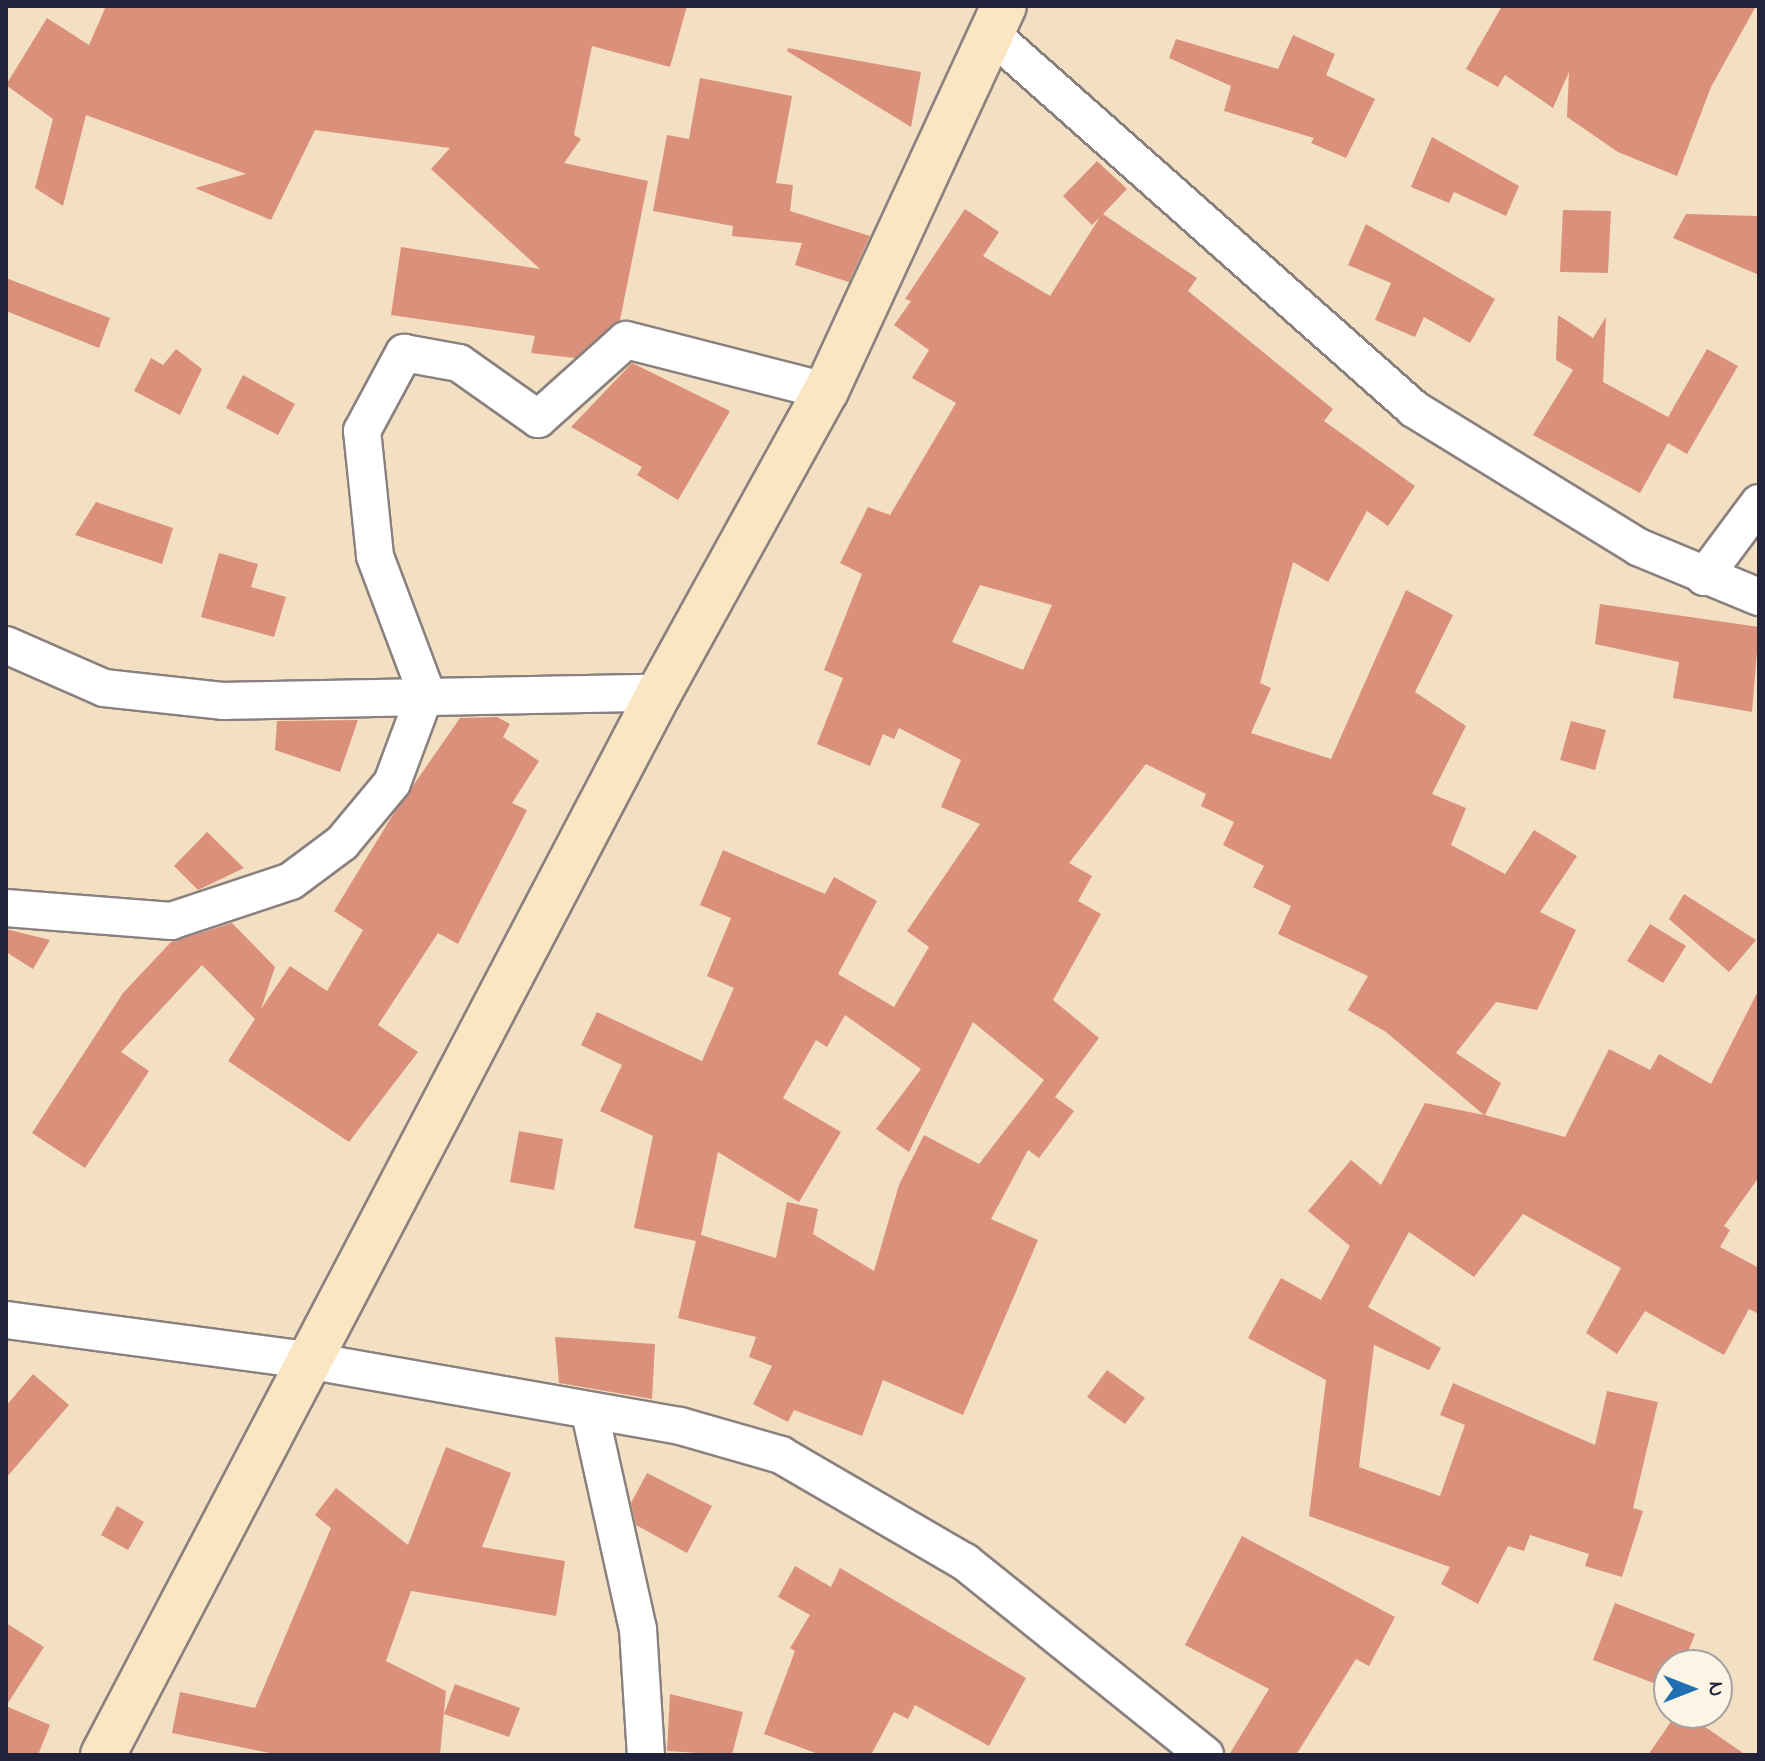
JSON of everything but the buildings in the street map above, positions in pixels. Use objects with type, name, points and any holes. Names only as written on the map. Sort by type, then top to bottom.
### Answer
[{"type":"street","points":[[103,1755],[306,1360],[659,693],[826,391],[997,19],[1414,409],[1638,547],[1704,577],[1759,597]]},
{"type":"street","points":[[6,908],[171,921],[291,881],[342,843],[392,783],[426,692],[375,556],[362,431],[404,353],[459,363],[538,419],[626,340],[826,391]]},
{"type":"street","points":[[1704,577],[1759,503]]},
{"type":"street","points":[[6,645],[104,688],[224,701],[426,692],[659,693]]},
{"type":"street","points":[[6,1320],[306,1360],[590,1413],[680,1426],[781,1455],[965,1562],[1205,1755]]},
{"type":"street","points":[[590,1413],[638,1629],[646,1755]]}]
